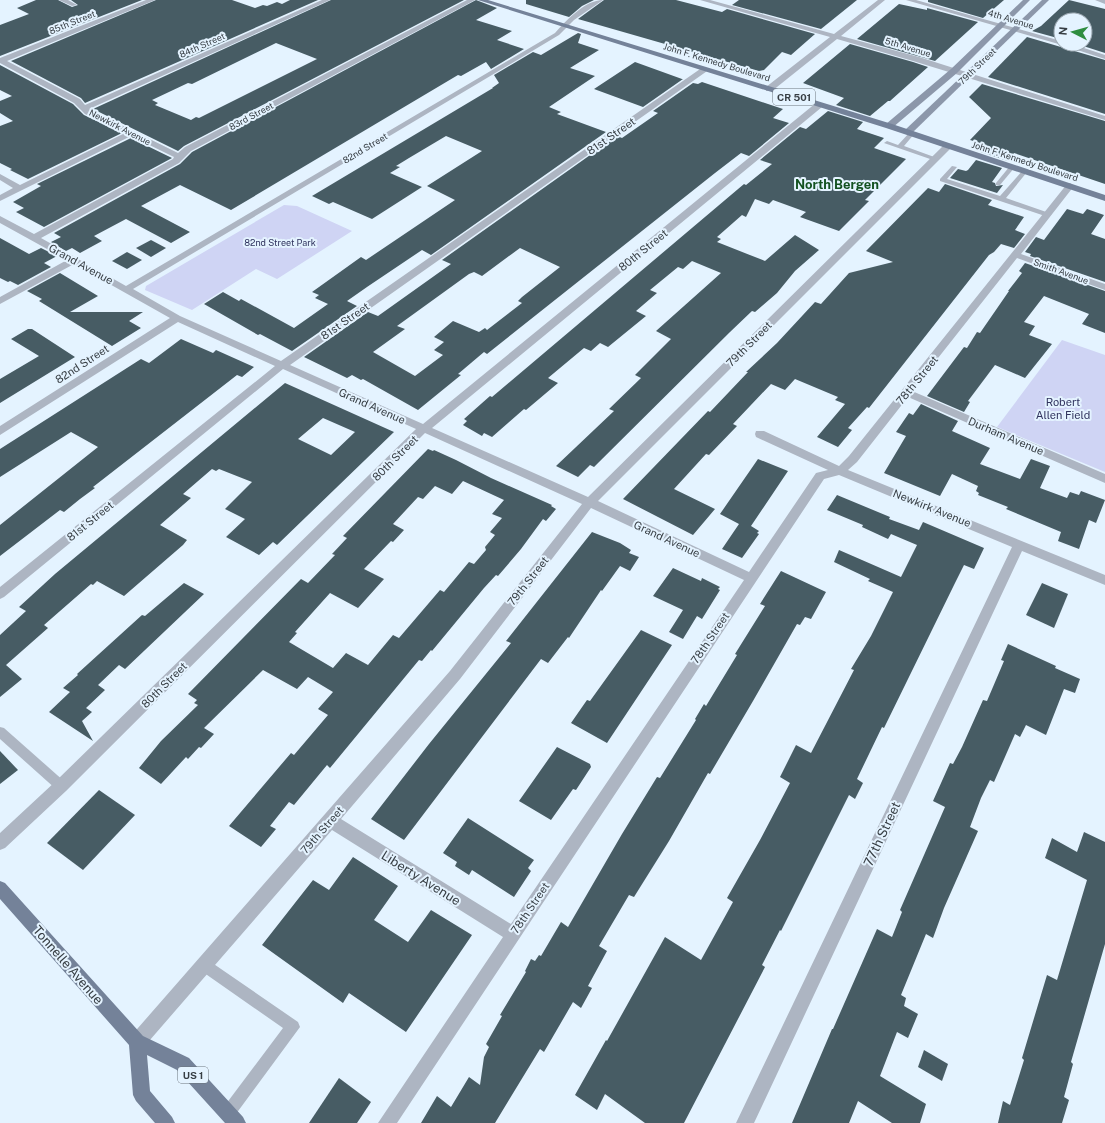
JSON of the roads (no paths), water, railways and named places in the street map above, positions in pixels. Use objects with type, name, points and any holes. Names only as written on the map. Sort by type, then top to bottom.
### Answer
[{"type":"main road","name":"John F. Kennedy Boulevard","points":[[481,0],[889,126],[1105,198]]},
{"type":"main road","name":"Tonnelle Avenue","points":[[0,888],[137,1042],[183,1064],[233,1118]]},
{"type":"main road","points":[[137,1042],[142,1095],[166,1123]]},
{"type":"street","points":[[62,0],[74,5]]},
{"type":"street","name":"85th Street","points":[[0,61],[152,0]]},
{"type":"street","name":"84th Street","points":[[85,108],[327,0]]},
{"type":"street","name":"83rd Street","points":[[34,238],[176,162],[179,156],[188,148],[472,0]]},
{"type":"street","name":"82nd Street","points":[[126,290],[558,34],[572,19],[600,0]]},
{"type":"street","name":"5th Avenue","points":[[703,0],[837,36],[1105,118]]},
{"type":"street","points":[[769,89],[882,0]]},
{"type":"street","name":"4th Avenue","points":[[909,0],[1002,25],[1014,30],[1053,41]]},
{"type":"street","name":"79th Street","points":[[889,126],[954,71],[1028,0]]},
{"type":"street","name":"79th Street","points":[[910,133],[966,76],[1046,0]]},
{"type":"street","points":[[1098,0],[1105,2]]},
{"type":"street","points":[[1090,52],[1105,57]]},
{"type":"street","name":"Newkirk Avenue","points":[[0,61],[77,100],[85,108],[130,133],[179,156]]},
{"type":"street","name":"81st Street","points":[[0,594],[282,365],[706,69]]},
{"type":"street","name":"80th Street","points":[[0,844],[61,786],[423,429],[820,105]]},
{"type":"street","points":[[0,198],[130,133]]},
{"type":"street","name":"79th Street","points":[[137,1042],[330,822],[455,675],[589,503],[948,146]]},
{"type":"street","points":[[0,176],[19,188]]},
{"type":"street","name":"78th Street","points":[[387,1123],[820,476],[840,471],[853,459],[907,393],[1070,186]]},
{"type":"street","name":"Grand Avenue","points":[[0,219],[177,318],[589,503],[751,578]]},
{"type":"street","name":"Smith Avenue","points":[[1016,255],[1105,287]]},
{"type":"street","points":[[0,301],[73,261]]},
{"type":"street","name":"82nd Street","points":[[0,431],[177,318]]},
{"type":"street","name":"Durham Avenue","points":[[907,393],[1105,479]]},
{"type":"street","name":"Newkirk Avenue","points":[[760,434],[840,471],[1105,580]]},
{"type":"street","name":"77th Street","points":[[745,1123],[1019,544]]},
{"type":"street","name":"Liberty Avenue","points":[[330,822],[513,934]]},
{"type":"lane","points":[[900,147],[910,133]]},
{"type":"lane","points":[[887,143],[936,159]]},
{"type":"lane","points":[[954,167],[942,180],[1048,214]]},
{"type":"lane","points":[[989,195],[1012,167]]},
{"type":"lane","points":[[1002,199],[1025,171]]},
{"type":"lane","points":[[0,732],[61,786]]},
{"type":"lane","points":[[205,965],[293,1027],[233,1118]]},
{"type":"district","name":"North Bergen","points":[[837,184]]},
{"type":"park label","name":"82nd Street Park","points":[[280,242]]},
{"type":"park label","name":"Robert Allen Field","points":[[1063,408]]}]
